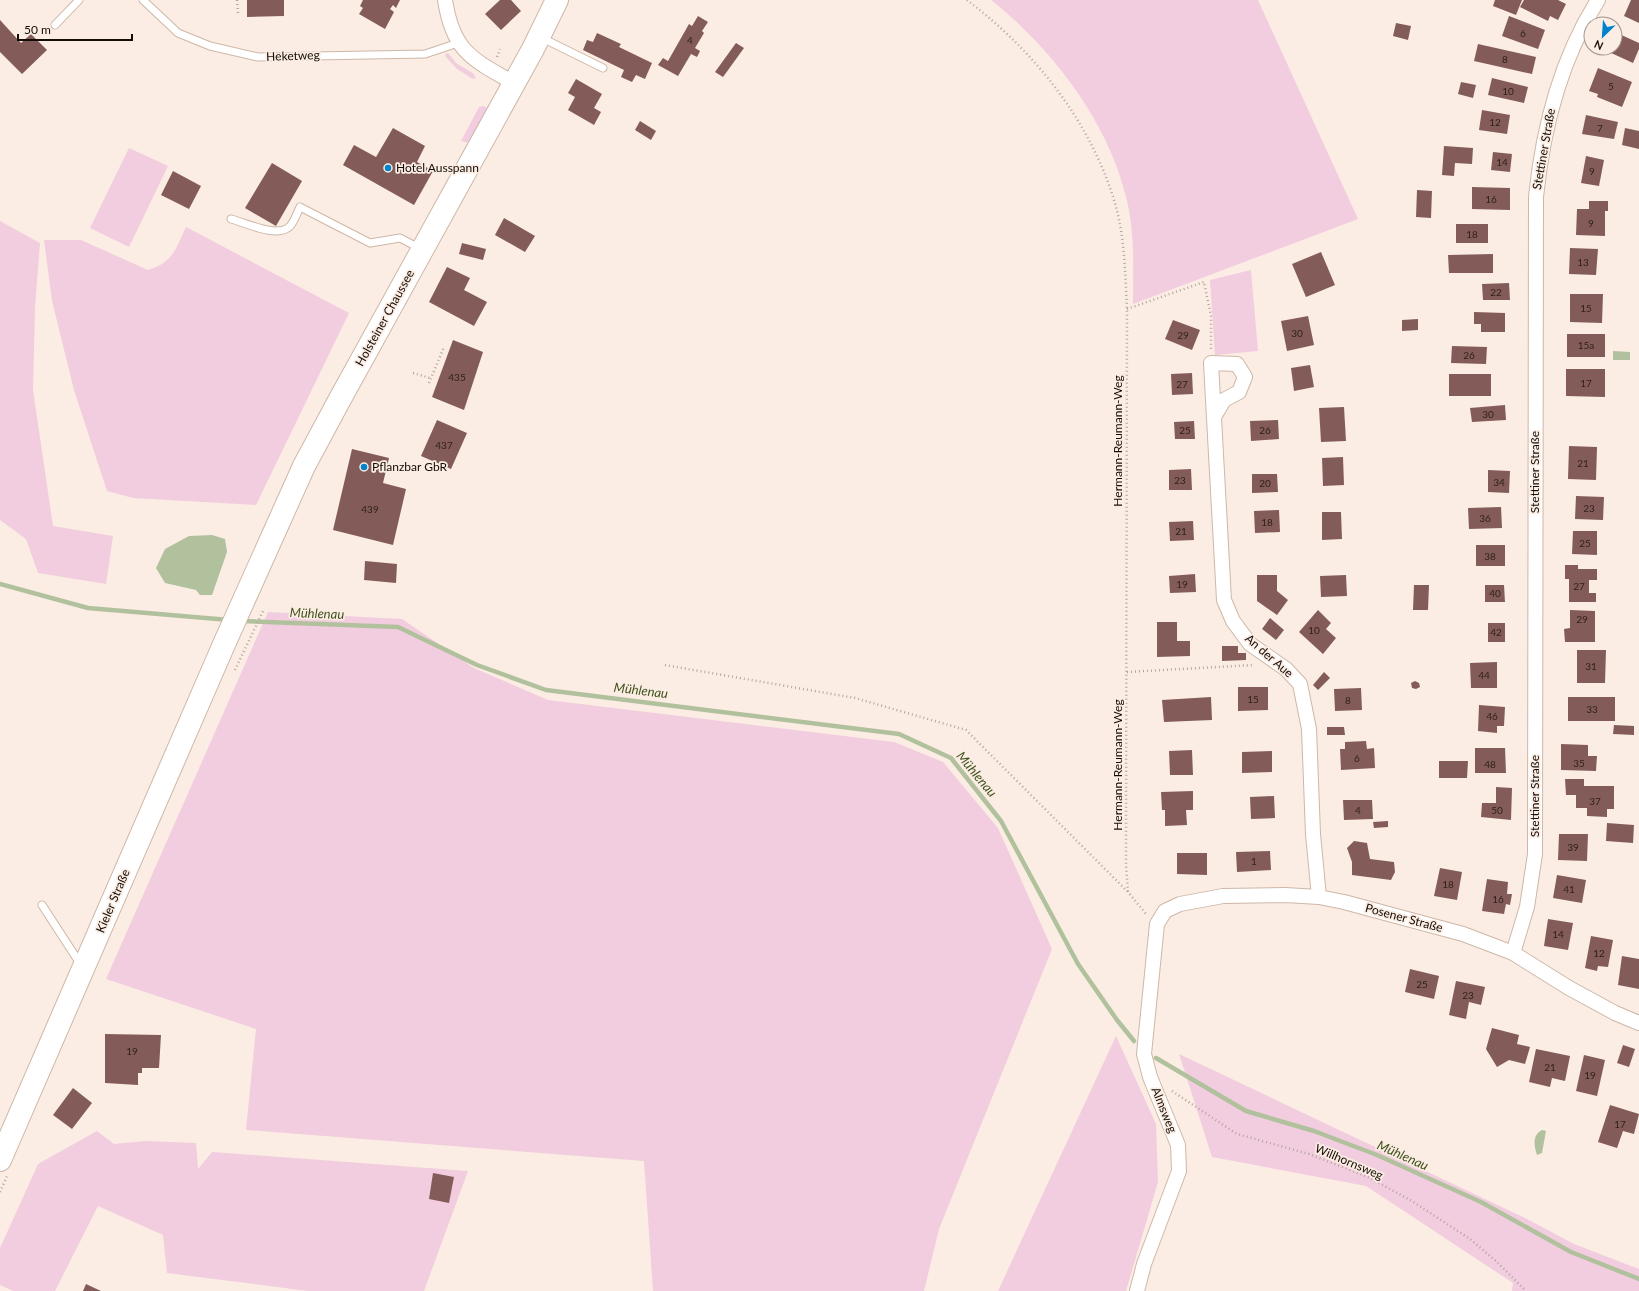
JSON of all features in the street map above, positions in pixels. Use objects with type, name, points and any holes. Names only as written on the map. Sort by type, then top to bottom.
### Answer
[{"type":"main road","name":"Holsteiner Chaussee","points":[[225,642],[304,466],[539,37],[557,0]]},
{"type":"main road","name":"Kieler Straße","points":[[0,1160],[225,642]]},
{"type":"street","points":[[445,0],[448,19],[458,42],[477,61],[514,83]]},
{"type":"street","name":"Stettiner Straße","points":[[1513,954],[1527,907],[1535,854],[1536,197],[1539,164],[1553,101],[1570,52],[1598,0]]},
{"type":"street","points":[[1211,363],[1237,364],[1245,377],[1239,392],[1224,400],[1214,418]]},
{"type":"street","name":"An der Aue","points":[[1211,363],[1224,600],[1233,621],[1250,644],[1274,660],[1300,684],[1309,729],[1313,834],[1319,897]]},
{"type":"street","name":"Posener Straße","points":[[1157,924],[1165,911],[1180,904],[1203,899],[1245,895],[1319,897],[1364,907],[1463,934],[1513,954],[1569,988],[1615,1013],[1639,1023]]},
{"type":"street","name":"Almsweg","points":[[1137,1291],[1144,1264],[1179,1171],[1178,1145],[1150,1077],[1144,1054],[1157,924]]},
{"type":"lane","points":[[55,25],[79,0]]},
{"type":"lane","name":"Heketweg","points":[[143,0],[178,33],[210,46],[258,58],[425,54],[458,42]]},
{"type":"lane","points":[[539,37],[603,68]]},
{"type":"lane","points":[[231,219],[273,232],[283,231],[290,226],[300,207],[370,243],[400,238],[423,250]]},
{"type":"lane","points":[[42,905],[84,968]]},
{"type":"path","points":[[237,0],[238,13]]},
{"type":"path","name":"Hermann-Reumann-Weg","points":[[967,0],[988,16],[1018,44],[1048,76],[1077,120],[1099,158],[1114,201],[1124,252],[1128,309],[1126,865],[1128,892]]},
{"type":"path","points":[[1128,309],[1204,282],[1211,316],[1211,363]]},
{"type":"path","points":[[429,383],[444,347]]},
{"type":"path","points":[[413,373],[430,378]]},
{"type":"path","points":[[252,636],[264,609]]},
{"type":"path","points":[[1127,672],[1257,665],[1274,660]]},
{"type":"path","points":[[665,665],[855,698],[966,730],[1128,892],[1157,924]]},
{"type":"path","name":"Willhornsweg","points":[[1150,1077],[1237,1134],[1316,1157],[1368,1177],[1412,1201],[1470,1239],[1496,1261],[1526,1291]]},
{"type":"shaded area","points":[[991,0],[1258,0],[1358,219],[1133,304],[1133,252],[1130,214],[1119,172],[1107,144],[1093,116],[1076,90],[1056,64],[1014,19]]},
{"type":"shaded area","points":[[446,53],[449,54],[456,63],[474,74],[476,78],[473,79],[457,69],[445,56]]},
{"type":"shaded area","points":[[483,106],[487,108],[469,143],[461,141],[479,107]]},
{"type":"shaded area","points":[[129,148],[168,166],[129,247],[90,228]]},
{"type":"shaded area","points":[[0,221],[40,243],[35,308],[33,390],[53,526],[113,536],[106,584],[38,573],[26,539],[0,520]]},
{"type":"shaded area","points":[[186,227],[349,313],[256,505],[133,498],[107,491],[74,390],[52,301],[44,240],[81,240],[148,270],[163,263],[173,254]]},
{"type":"shaded area","points":[[1251,270],[1258,351],[1215,355],[1210,280]]},
{"type":"shaded area","points":[[1613,351],[1630,352],[1630,360],[1613,360]]},
{"type":"shaded area","points":[[212,535],[225,539],[227,552],[212,595],[200,595],[196,590],[165,583],[156,568],[165,549],[189,536]]},
{"type":"shaded area","points":[[268,612],[402,619],[474,668],[548,700],[894,742],[943,762],[998,828],[1052,949],[939,1229],[924,1291],[653,1291],[644,1161],[246,1130],[256,1029],[106,979]]},
{"type":"shaded area","points":[[1116,1036],[1156,1124],[1158,1182],[1126,1291],[998,1291]]},
{"type":"shaded area","points":[[1179,1054],[1527,1219],[1574,1244],[1639,1269],[1639,1291],[1512,1291],[1513,1283],[1366,1186],[1212,1157]]},
{"type":"shaded area","points":[[1542,1130],[1546,1131],[1542,1153],[1537,1155],[1535,1138]]},
{"type":"shaded area","points":[[97,1131],[114,1144],[145,1141],[196,1143],[198,1169],[212,1152],[468,1171],[424,1291],[308,1291],[167,1273],[163,1235],[98,1206],[55,1291],[13,1291],[0,1285],[0,1248],[38,1164]]},
{"type":"building","points":[[247,0],[284,0],[284,16],[247,17]]},
{"type":"building","points":[[363,0],[400,0],[396,8],[393,5],[390,9],[394,12],[385,29],[359,14],[363,8],[360,6]]},
{"type":"building","points":[[500,0],[511,0],[521,11],[501,30],[485,14]]},
{"type":"building","points":[[1495,0],[1522,0],[1516,15],[1493,6]]},
{"type":"building","points":[[1524,0],[1558,0],[1566,4],[1558,20],[1550,16],[1548,21],[1520,7]]},
{"type":"building","points":[[1631,0],[1639,0],[1639,23],[1624,16]]},
{"type":"building","points":[[698,16],[708,22],[702,31],[704,33],[695,48],[700,51],[697,57],[691,54],[678,76],[658,65],[663,58],[668,61],[689,24],[692,26]]},
{"type":"building","points":[[1509,16],[1545,30],[1538,49],[1502,36]]},
{"type":"building","points":[[0,20],[21,43],[31,34],[47,50],[22,74],[0,52]]},
{"type":"building","points":[[1396,23],[1411,26],[1408,40],[1393,36]]},
{"type":"building","points":[[597,33],[621,44],[619,47],[652,63],[645,79],[636,75],[632,82],[621,77],[624,70],[583,50],[587,40],[593,42]]},
{"type":"building","points":[[1623,36],[1639,43],[1639,49],[1633,63],[1618,56],[1623,56]]},
{"type":"building","points":[[736,43],[744,48],[723,77],[715,72]]},
{"type":"building","points":[[1478,44],[1536,57],[1532,74],[1474,61]]},
{"type":"building","points":[[1598,68],[1632,82],[1622,107],[1597,97],[1598,94],[1589,91]]},
{"type":"building","points":[[1492,78],[1528,87],[1524,103],[1488,95]]},
{"type":"building","points":[[576,79],[602,94],[594,108],[601,112],[594,125],[568,110],[575,97],[568,93]]},
{"type":"building","points":[[1461,82],[1476,85],[1473,98],[1458,94]]},
{"type":"building","points":[[1482,110],[1510,115],[1507,134],[1479,130]]},
{"type":"building","points":[[1586,115],[1618,122],[1614,139],[1582,134]]},
{"type":"building","points":[[640,121],[656,131],[651,140],[635,130]]},
{"type":"building","name":"Hotel Ausspann","points":[[393,128],[425,146],[417,162],[433,171],[414,205],[343,165],[354,145],[376,157]]},
{"type":"building","points":[[1625,128],[1639,131],[1639,149],[1622,145]]},
{"type":"building","points":[[1444,146],[1473,148],[1472,164],[1455,163],[1454,176],[1442,175]]},
{"type":"building","points":[[1493,152],[1512,154],[1510,172],[1491,170]]},
{"type":"building","points":[[1586,156],[1604,160],[1599,186],[1581,183]]},
{"type":"building","points":[[272,163],[302,181],[276,226],[245,208]]},
{"type":"building","points":[[173,171],[201,186],[189,209],[161,195]]},
{"type":"building","points":[[1472,187],[1510,188],[1510,210],[1472,209]]},
{"type":"building","points":[[1417,190],[1432,191],[1431,218],[1416,217]]},
{"type":"building","points":[[1589,201],[1608,201],[1608,211],[1605,211],[1605,236],[1576,235],[1577,209],[1589,209]]},
{"type":"building","points":[[504,218],[535,236],[525,252],[495,235]]},
{"type":"building","points":[[1456,224],[1488,224],[1488,243],[1456,243]]},
{"type":"building","points":[[462,243],[486,249],[483,260],[459,254]]},
{"type":"building","points":[[1570,248],[1598,249],[1596,275],[1569,274]]},
{"type":"building","points":[[1321,252],[1335,285],[1306,297],[1292,264]]},
{"type":"building","points":[[1493,254],[1493,273],[1449,273],[1448,255]]},
{"type":"building","points":[[447,267],[470,278],[464,290],[487,302],[474,326],[429,302]]},
{"type":"building","points":[[1509,283],[1510,300],[1483,300],[1482,284]]},
{"type":"building","points":[[1570,294],[1603,294],[1602,323],[1570,322]]},
{"type":"building","points":[[1474,312],[1505,313],[1505,332],[1481,332],[1481,324],[1474,324]]},
{"type":"building","points":[[1308,316],[1314,345],[1287,351],[1281,321]]},
{"type":"building","points":[[1418,319],[1418,330],[1402,331],[1402,320]]},
{"type":"building","points":[[1173,320],[1200,330],[1192,350],[1165,339]]},
{"type":"building","points":[[1567,334],[1605,334],[1605,357],[1567,357]]},
{"type":"building","points":[[453,340],[483,352],[464,410],[432,397]]},
{"type":"building","points":[[1452,346],[1487,347],[1486,364],[1451,363]]},
{"type":"building","points":[[1310,365],[1314,387],[1294,391],[1291,368]]},
{"type":"building","points":[[1566,369],[1605,369],[1605,397],[1566,396]]},
{"type":"building","points":[[1192,373],[1193,394],[1172,395],[1171,374]]},
{"type":"building","points":[[1449,374],[1491,374],[1491,396],[1449,396]]},
{"type":"building","points":[[1505,405],[1506,420],[1472,422],[1470,408]]},
{"type":"building","points":[[1344,407],[1346,441],[1321,442],[1319,408]]},
{"type":"building","points":[[437,420],[467,433],[451,469],[421,456]]},
{"type":"building","points":[[1278,420],[1279,439],[1251,441],[1250,421]]},
{"type":"building","points":[[1194,421],[1195,439],[1175,439],[1174,422]]},
{"type":"building","points":[[1569,446],[1597,447],[1596,480],[1568,479]]},
{"type":"building","points":[[352,449],[389,458],[383,483],[406,489],[393,545],[333,530]]},
{"type":"building","points":[[1343,457],[1344,485],[1323,486],[1322,458]]},
{"type":"building","points":[[1191,469],[1192,490],[1169,490],[1169,470]]},
{"type":"building","points":[[1488,470],[1510,471],[1509,493],[1488,492]]},
{"type":"building","points":[[1252,474],[1277,474],[1278,492],[1252,493]]},
{"type":"building","points":[[1576,496],[1604,497],[1603,520],[1575,519]]},
{"type":"building","points":[[1501,507],[1502,528],[1469,529],[1468,508]]},
{"type":"building","points":[[1279,510],[1280,532],[1255,533],[1254,511]]},
{"type":"building","points":[[1322,512],[1341,512],[1342,539],[1322,540]]},
{"type":"building","points":[[1193,521],[1194,540],[1170,541],[1169,522]]},
{"type":"building","points":[[1573,531],[1597,531],[1597,555],[1572,554]]},
{"type":"building","points":[[1476,545],[1505,545],[1505,566],[1476,566]]},
{"type":"building","points":[[365,561],[397,564],[396,583],[364,580]]},
{"type":"building","points":[[1565,565],[1578,565],[1578,569],[1597,569],[1597,580],[1589,580],[1589,593],[1596,593],[1596,602],[1569,602],[1569,579],[1565,579]]},
{"type":"building","points":[[1195,574],[1196,592],[1170,593],[1169,576]]},
{"type":"building","points":[[1257,575],[1277,575],[1277,591],[1288,600],[1277,615],[1257,601]]},
{"type":"building","points":[[1346,575],[1347,596],[1321,597],[1320,576]]},
{"type":"building","points":[[1414,585],[1429,585],[1428,610],[1413,610]]},
{"type":"building","points":[[1485,585],[1504,585],[1505,602],[1485,602]]},
{"type":"building","points":[[1318,610],[1331,623],[1326,629],[1336,638],[1323,654],[1299,632]]},
{"type":"building","points":[[1570,610],[1595,611],[1595,642],[1565,642],[1564,629],[1570,628]]},
{"type":"building","points":[[1270,618],[1284,630],[1276,640],[1262,629]]},
{"type":"building","points":[[1157,622],[1177,622],[1177,641],[1190,641],[1190,656],[1157,657]]},
{"type":"building","points":[[1488,623],[1505,623],[1505,642],[1488,642]]},
{"type":"building","points":[[1222,646],[1238,646],[1238,653],[1246,653],[1246,660],[1222,661]]},
{"type":"building","points":[[1577,650],[1606,650],[1605,683],[1577,683]]},
{"type":"building","points":[[1497,662],[1497,688],[1471,688],[1470,663]]},
{"type":"building","points":[[1324,672],[1330,678],[1318,690],[1313,685]]},
{"type":"building","points":[[1415,681],[1419,683],[1420,687],[1416,689],[1412,688],[1411,683]]},
{"type":"building","points":[[1238,687],[1268,687],[1268,710],[1238,711]]},
{"type":"building","points":[[1361,688],[1362,710],[1335,711],[1334,689]]},
{"type":"building","points":[[1211,697],[1212,720],[1164,722],[1162,700]]},
{"type":"building","points":[[1568,697],[1615,697],[1615,721],[1568,721]]},
{"type":"building","points":[[1479,705],[1505,707],[1504,726],[1497,726],[1497,733],[1478,731]]},
{"type":"building","points":[[1614,725],[1634,726],[1634,735],[1613,734]]},
{"type":"building","points":[[1327,727],[1344,727],[1345,735],[1327,735]]},
{"type":"building","points":[[1366,741],[1367,749],[1374,748],[1375,768],[1341,770],[1340,749],[1345,749],[1345,742]]},
{"type":"building","points":[[1561,744],[1588,745],[1588,756],[1597,756],[1596,771],[1561,770]]},
{"type":"building","points":[[1475,748],[1505,748],[1506,773],[1475,773]]},
{"type":"building","points":[[1192,750],[1193,775],[1170,775],[1169,751]]},
{"type":"building","points":[[1272,751],[1272,772],[1242,773],[1242,752]]},
{"type":"building","points":[[1439,761],[1468,761],[1467,778],[1439,778]]},
{"type":"building","points":[[1565,779],[1584,779],[1584,786],[1614,786],[1614,809],[1607,809],[1607,817],[1587,816],[1587,808],[1576,808],[1576,795],[1566,795]]},
{"type":"building","points":[[1496,787],[1512,788],[1511,820],[1481,817],[1482,803],[1496,803]]},
{"type":"building","points":[[1193,791],[1193,810],[1186,810],[1187,825],[1165,826],[1165,810],[1162,810],[1161,792]]},
{"type":"building","points":[[1274,796],[1275,818],[1251,819],[1250,797]]},
{"type":"building","points":[[1343,800],[1372,800],[1373,819],[1344,820]]},
{"type":"building","points":[[1388,821],[1388,827],[1374,828],[1373,822]]},
{"type":"building","points":[[1607,823],[1634,825],[1633,843],[1606,841]]},
{"type":"building","points":[[1559,834],[1588,834],[1587,861],[1558,860]]},
{"type":"building","points":[[1354,841],[1367,843],[1370,859],[1394,862],[1395,872],[1391,880],[1352,875],[1352,862],[1347,848]]},
{"type":"building","points":[[1270,851],[1271,870],[1237,872],[1236,852]]},
{"type":"building","points":[[1177,853],[1207,853],[1207,875],[1177,874]]},
{"type":"building","points":[[1440,868],[1462,872],[1457,900],[1434,896]]},
{"type":"building","points":[[1557,875],[1586,880],[1582,903],[1553,898]]},
{"type":"building","points":[[1487,879],[1508,882],[1507,894],[1512,894],[1510,905],[1506,904],[1504,914],[1482,911]]},
{"type":"building","points":[[1548,919],[1573,923],[1568,950],[1544,946]]},
{"type":"building","points":[[1591,936],[1613,940],[1608,967],[1598,966],[1597,971],[1585,968]]},
{"type":"building","points":[[1622,956],[1639,959],[1639,989],[1618,985]]},
{"type":"building","points":[[1410,969],[1439,976],[1434,999],[1405,992]]},
{"type":"building","points":[[1456,981],[1485,987],[1481,1005],[1469,1002],[1466,1019],[1449,1015]]},
{"type":"building","points":[[1492,1028],[1519,1035],[1517,1044],[1530,1047],[1525,1064],[1509,1060],[1497,1067],[1486,1049]]},
{"type":"building","points":[[105,1034],[161,1035],[159,1068],[142,1068],[142,1073],[138,1073],[138,1085],[105,1083]]},
{"type":"building","points":[[1623,1045],[1635,1049],[1629,1067],[1617,1063]]},
{"type":"building","points":[[1536,1049],[1570,1056],[1565,1081],[1552,1078],[1550,1087],[1529,1082]]},
{"type":"building","points":[[1584,1055],[1605,1060],[1597,1096],[1576,1091]]},
{"type":"building","points":[[73,1088],[92,1103],[72,1129],[53,1115]]},
{"type":"building","points":[[1610,1105],[1639,1114],[1634,1134],[1623,1131],[1617,1148],[1598,1142]]},
{"type":"building","points":[[433,1173],[454,1177],[449,1203],[429,1199]]},
{"type":"building","points":[[86,1284],[101,1291],[83,1291]]},
{"type":"waterway","name":"Mühlenau","points":[[0,584],[88,608],[229,620]]},
{"type":"waterway","name":"Mühlenau","points":[[242,621],[398,627],[477,665],[546,690],[899,734],[951,758],[1001,821],[1078,964],[1117,1020],[1134,1041]]},
{"type":"waterway","name":"Mühlenau","points":[[1156,1058],[1246,1111],[1314,1131],[1377,1155],[1481,1202],[1571,1252],[1639,1279]]},
{"type":"place","name":"Hotel Ausspann","points":[[388,168]]},
{"type":"place","name":"Pflanzbar GbR","points":[[364,467]]}]
